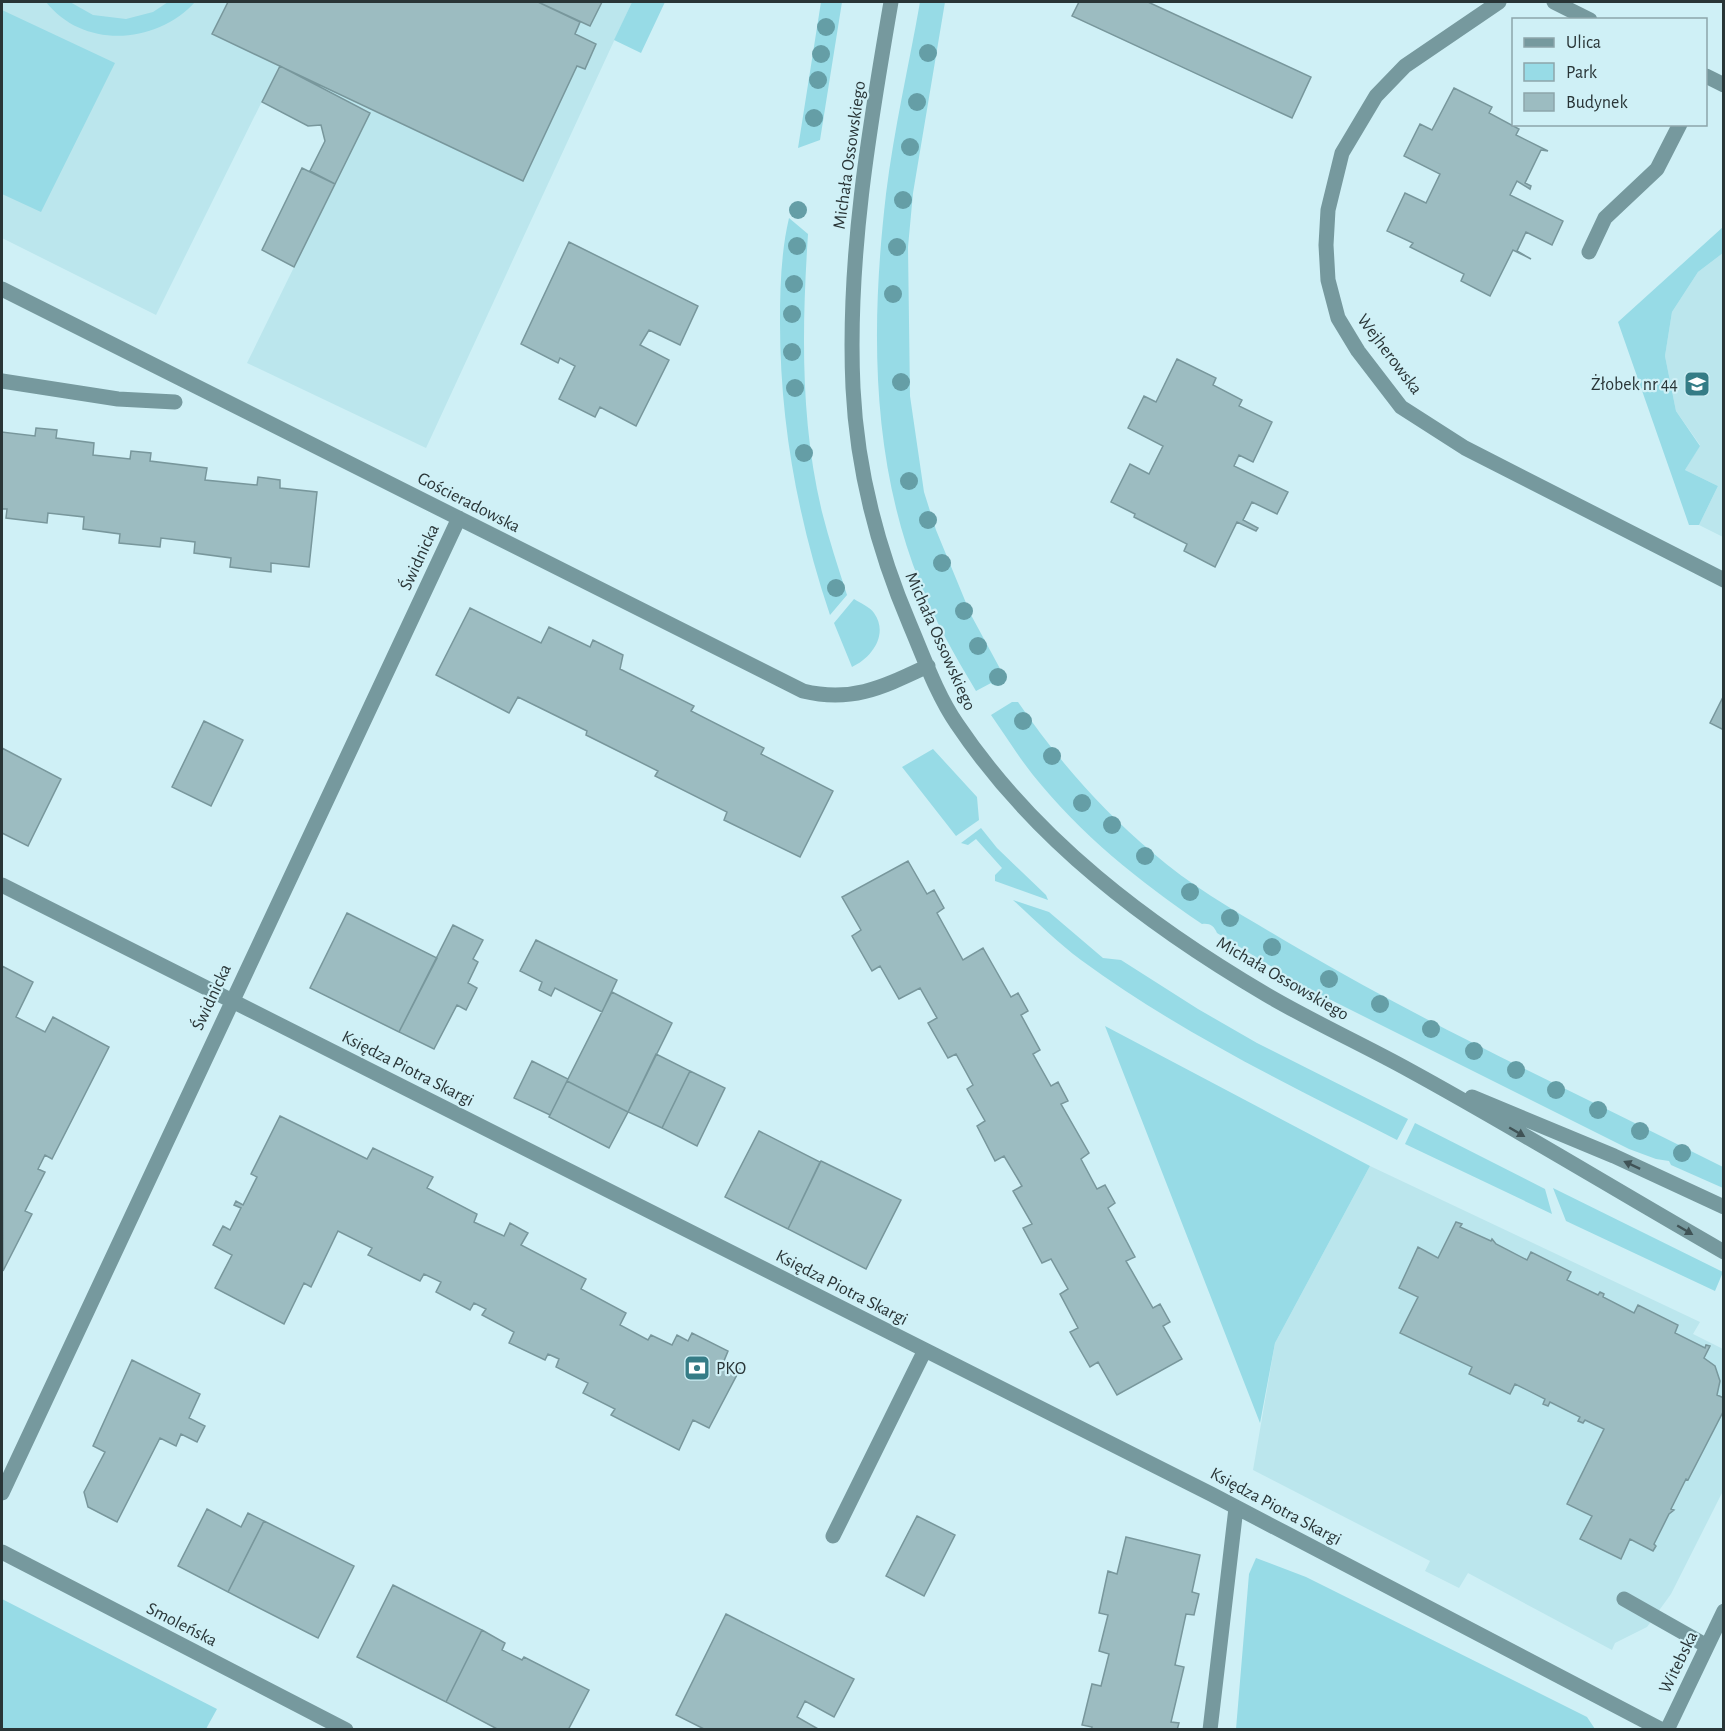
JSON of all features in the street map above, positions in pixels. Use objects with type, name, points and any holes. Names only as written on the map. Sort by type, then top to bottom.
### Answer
[{"type":"street","name":"Michała Ossowskiego","points":[[891,2],[856,250],[851,322],[853,393],[872,517],[897,594],[956,723],[1039,825],[1092,874],[1137,911],[1270,997],[1412,1071],[1724,1252]]},
{"type":"street","name":"Wejherowska","points":[[1499,2],[1406,66],[1376,96],[1342,153],[1329,210],[1326,245],[1328,280],[1338,318],[1358,351],[1401,407],[1465,448],[1724,580]]},
{"type":"street","points":[[1554,2],[1586,18]]},
{"type":"street","points":[[1707,76],[1724,85]]},
{"type":"street","points":[[1589,252],[1605,218],[1657,169],[1679,126]]},
{"type":"street","name":"Gościeradowska","points":[[2,289],[803,691],[835,696],[854,696],[890,684],[928,666]]},
{"type":"street","points":[[2,381],[118,399],[175,402]]},
{"type":"street","name":"Świdnicka","points":[[2,1492],[459,518]]},
{"type":"street","name":"Księdza Piotra Skargi","points":[[2,885],[1236,1508],[1662,1730]]},
{"type":"street","name":"Michała Ossowskiego","points":[[1412,1071],[1614,1156],[1724,1207]]},
{"type":"street","points":[[833,1536],[925,1350]]},
{"type":"street","points":[[1210,1730],[1236,1508]]},
{"type":"street","name":"Smoleńska","points":[[2,1552],[346,1730]]},
{"type":"street","points":[[1624,1599],[1707,1646]]},
{"type":"street","name":"Witebska","points":[[1667,1730],[1724,1611]]},
{"type":"shaded area","points":[[2,2],[632,2],[426,448],[247,363],[370,112],[279,67],[156,315],[2,238]]},
{"type":"shaded area","name":"Żłobek nr 44","points":[[1723,253],[1723,537],[1699,525],[1718,486],[1685,470],[1700,445],[1676,411],[1665,356],[1672,312],[1698,272]]},
{"type":"shaded area","points":[[1370,1166],[1700,1322],[1693,1334],[1723,1349],[1723,1491],[1671,1594],[1647,1627],[1615,1643],[1612,1650],[1468,1573],[1459,1588],[1425,1571],[1430,1561],[1253,1470],[1275,1343]]},
{"type":"green space","points":[[46,2],[70,2],[93,15],[126,19],[153,12],[168,2],[195,2],[179,16],[161,26],[141,33],[120,36],[100,34],[80,28],[62,18]]},
{"type":"green space","points":[[632,2],[665,2],[641,53],[614,40]]},
{"type":"green space","points":[[821,2],[842,2],[820,140],[798,148]]},
{"type":"green space","points":[[920,2],[945,2],[913,193],[908,247],[910,396],[924,492],[936,530],[971,615],[1004,676],[993,685],[991,683],[976,691],[932,611],[904,536],[891,488],[883,439],[879,390],[878,292],[886,194],[897,121]]},
{"type":"green space","points":[[2,10],[115,63],[41,212],[2,194]]},
{"type":"green space","points":[[789,218],[808,234],[804,339],[806,408],[822,512],[847,595],[830,615],[800,507],[783,397],[780,297]]},
{"type":"green space","points":[[1723,227],[1723,253],[1698,272],[1672,312],[1665,356],[1676,411],[1700,446],[1685,470],[1718,486],[1699,525],[1689,525],[1618,322]]},
{"type":"green space","points":[[854,599],[872,611],[880,629],[872,651],[852,667],[834,623]]},
{"type":"green space","points":[[1012,702],[1018,702],[1064,763],[1098,801],[1134,836],[1188,880],[1301,950],[1405,1008],[1723,1167],[1723,1188],[1671,1165],[1669,1161],[1656,1159],[1629,1149],[1301,985],[1217,933],[1215,928],[1202,924],[1133,874],[1051,797],[1027,768],[991,715]]},
{"type":"green space","points":[[933,749],[977,797],[979,820],[956,836],[902,767]]},
{"type":"green space","points":[[981,828],[997,848],[1046,895],[1048,900],[995,881],[995,875],[1002,868],[976,839],[968,845],[961,843]]},
{"type":"green space","points":[[1013,900],[1049,912],[1103,958],[1121,960],[1257,1043],[1408,1119],[1397,1140],[1235,1056],[1157,1011],[1081,960]]},
{"type":"green space","points":[[1105,1026],[1370,1166],[1275,1343],[1260,1423]]},
{"type":"green space","points":[[1415,1123],[1545,1189],[1552,1214],[1405,1144]]},
{"type":"green space","points":[[1553,1188],[1723,1272],[1715,1291],[1566,1221]]},
{"type":"green space","points":[[1256,1558],[1306,1577],[1587,1717],[1595,1729],[1236,1729],[1249,1574]]},
{"type":"green space","points":[[2,1599],[217,1709],[206,1729],[2,1729]]},
{"type":"building","points":[[228,2],[538,2],[580,22],[575,34],[596,44],[585,69],[577,66],[523,181],[212,34]]},
{"type":"building","points":[[538,2],[602,2],[590,26]]},
{"type":"building","points":[[1079,2],[1148,2],[1311,77],[1292,118],[1072,16]]},
{"type":"building","points":[[280,66],[370,113],[335,184],[310,171],[325,141],[321,125],[308,126],[262,102]]},
{"type":"building","points":[[1454,88],[1492,107],[1489,113],[1519,129],[1516,135],[1548,151],[1541,150],[1525,183],[1531,186],[1530,189],[1517,181],[1510,195],[1563,221],[1552,245],[1526,232],[1517,251],[1531,259],[1513,250],[1490,296],[1461,281],[1464,274],[1410,247],[1413,243],[1387,231],[1405,193],[1426,203],[1440,174],[1404,156],[1420,124],[1432,130]]},
{"type":"building","points":[[302,168],[335,184],[294,267],[262,250]]},
{"type":"building","points":[[569,242],[698,306],[680,345],[649,330],[640,345],[669,360],[636,426],[600,407],[595,417],[559,399],[575,366],[560,358],[558,363],[521,344]]},
{"type":"building","points":[[1177,359],[1216,378],[1213,385],[1242,400],[1239,406],[1272,422],[1253,462],[1239,455],[1234,466],[1288,492],[1277,514],[1252,502],[1243,520],[1258,528],[1256,531],[1237,522],[1215,567],[1184,551],[1187,544],[1134,517],[1135,514],[1111,502],[1130,464],[1149,474],[1163,446],[1128,428],[1144,396],[1156,402]]},
{"type":"building","points":[[36,428],[57,430],[56,438],[94,443],[93,455],[130,459],[131,451],[151,453],[150,461],[207,468],[205,480],[257,485],[258,477],[280,480],[280,488],[317,492],[309,567],[271,563],[271,572],[230,567],[231,558],[194,553],[195,542],[161,538],[160,547],[119,543],[120,534],[83,529],[84,517],[48,513],[47,523],[6,518],[7,509],[2,509],[2,432],[35,436]]},
{"type":"building","points":[[470,608],[541,643],[549,627],[590,647],[593,640],[623,655],[620,669],[694,706],[691,711],[764,748],[761,754],[833,791],[800,857],[724,820],[727,812],[655,776],[658,771],[586,735],[587,731],[518,697],[509,713],[436,675]]},
{"type":"building","points":[[1724,695],[1724,730],[1710,723]]},
{"type":"building","points":[[204,721],[243,740],[211,806],[172,787]]},
{"type":"building","points":[[2,748],[61,779],[28,846],[2,833]]},
{"type":"building","points":[[908,861],[927,894],[934,890],[944,908],[937,913],[963,960],[983,948],[1011,997],[1018,993],[1028,1011],[1021,1015],[1040,1050],[1033,1054],[1051,1086],[1058,1082],[1068,1101],[1061,1104],[1089,1153],[1081,1159],[1097,1189],[1105,1185],[1115,1203],[1108,1208],[1135,1257],[1126,1261],[1153,1308],[1160,1304],[1170,1322],[1163,1326],[1182,1359],[1117,1395],[1098,1362],[1090,1367],[1070,1332],[1078,1328],[1060,1294],[1068,1289],[1051,1259],[1042,1263],[1023,1228],[1032,1224],[1013,1191],[1022,1186],[1004,1156],[995,1161],[977,1126],[985,1121],[967,1089],[973,1085],[956,1054],[948,1058],[928,1023],[937,1018],[920,988],[899,999],[880,966],[872,971],[852,936],[861,930],[842,897]]},
{"type":"building","points":[[347,913],[437,958],[399,1032],[310,988]]},
{"type":"building","points":[[453,925],[483,940],[473,959],[478,962],[468,983],[477,988],[466,1010],[457,1005],[434,1049],[399,1032]]},
{"type":"building","points":[[536,940],[617,980],[602,1012],[555,988],[551,996],[539,990],[542,982],[520,971]]},
{"type":"building","points":[[2,966],[33,982],[16,1017],[45,1032],[53,1017],[109,1047],[52,1159],[45,1155],[38,1169],[45,1172],[25,1211],[32,1214],[3,1271]]},
{"type":"building","points":[[612,992],[672,1023],[628,1112],[567,1081]]},
{"type":"building","points":[[656,1054],[690,1071],[662,1128],[628,1112]]},
{"type":"building","points":[[532,1061],[568,1079],[550,1115],[514,1098]]},
{"type":"building","points":[[690,1071],[725,1088],[697,1146],[662,1128]]},
{"type":"building","points":[[567,1081],[628,1112],[609,1148],[549,1117]]},
{"type":"building","points":[[280,1116],[367,1159],[373,1148],[433,1177],[427,1188],[477,1214],[474,1222],[504,1236],[510,1223],[528,1233],[521,1245],[586,1279],[581,1289],[626,1313],[620,1325],[648,1340],[651,1335],[672,1345],[677,1335],[688,1341],[692,1333],[728,1351],[724,1361],[740,1369],[709,1428],[693,1420],[679,1450],[611,1415],[615,1409],[583,1393],[588,1383],[556,1367],[559,1359],[548,1354],[545,1360],[509,1343],[514,1332],[482,1315],[486,1309],[474,1303],[470,1310],[436,1292],[441,1282],[424,1274],[420,1281],[368,1255],[372,1248],[338,1231],[311,1287],[304,1283],[284,1324],[215,1288],[232,1255],[213,1245],[223,1226],[230,1230],[241,1208],[234,1205],[236,1201],[243,1205],[257,1177],[251,1174]]},
{"type":"building","points":[[759,1131],[820,1162],[788,1229],[725,1197]]},
{"type":"building","points":[[821,1161],[901,1200],[866,1269],[788,1229]]},
{"type":"building","points":[[1456,1222],[1462,1224],[1460,1227],[1491,1241],[1492,1239],[1496,1244],[1527,1260],[1531,1252],[1571,1272],[1567,1280],[1598,1295],[1600,1292],[1604,1294],[1603,1297],[1634,1313],[1638,1305],[1678,1325],[1675,1333],[1705,1348],[1706,1345],[1710,1346],[1704,1358],[1715,1366],[1720,1381],[1717,1395],[1724,1398],[1724,1410],[1688,1480],[1686,1479],[1671,1509],[1674,1510],[1669,1514],[1654,1544],[1656,1546],[1653,1551],[1630,1539],[1621,1559],[1580,1539],[1592,1516],[1567,1504],[1604,1429],[1585,1420],[1583,1423],[1578,1421],[1580,1417],[1550,1402],[1548,1406],[1543,1404],[1545,1399],[1515,1384],[1510,1394],[1469,1374],[1472,1367],[1400,1333],[1418,1297],[1399,1288],[1418,1247],[1438,1258]]},
{"type":"building","points":[[132,1360],[200,1394],[189,1418],[205,1426],[197,1442],[181,1434],[176,1446],[160,1438],[117,1522],[88,1507],[84,1492],[105,1452],[93,1446]]},
{"type":"building","points":[[207,1509],[241,1527],[248,1513],[264,1521],[228,1592],[178,1566]]},
{"type":"building","points":[[917,1516],[955,1535],[924,1596],[886,1576]]},
{"type":"building","points":[[264,1521],[354,1566],[318,1638],[228,1592]]},
{"type":"building","points":[[1126,1537],[1200,1555],[1192,1592],[1199,1594],[1194,1615],[1186,1614],[1175,1665],[1184,1667],[1171,1722],[1179,1723],[1177,1730],[1091,1730],[1092,1727],[1082,1725],[1092,1684],[1101,1686],[1109,1654],[1099,1651],[1108,1615],[1099,1613],[1108,1571],[1117,1574]]},
{"type":"building","points":[[393,1585],[482,1630],[446,1702],[357,1657]]},
{"type":"building","points":[[726,1614],[854,1679],[834,1717],[805,1701],[797,1717],[820,1730],[706,1730],[676,1715]]},
{"type":"building","points":[[482,1630],[505,1643],[502,1650],[522,1660],[524,1657],[589,1690],[568,1730],[499,1730],[446,1702]]},
{"type":"place","name":"Żłobek nr 44","points":[[1697,384]]},
{"type":"place","name":"PKO","points":[[697,1368]]}]
